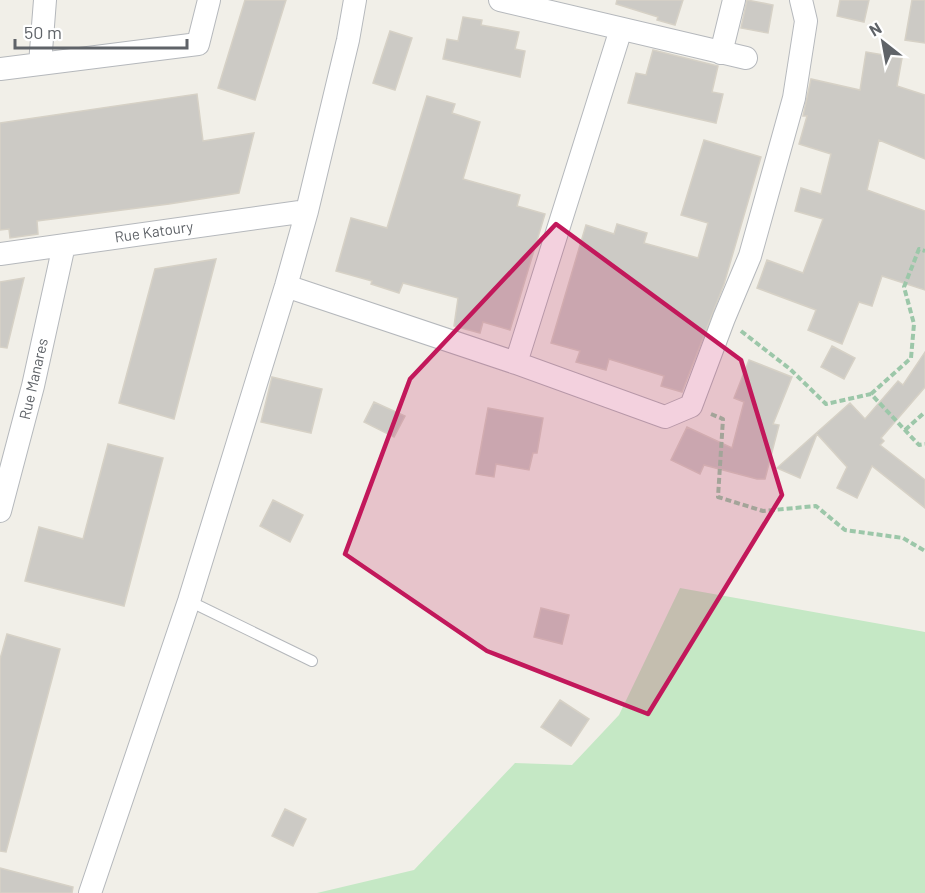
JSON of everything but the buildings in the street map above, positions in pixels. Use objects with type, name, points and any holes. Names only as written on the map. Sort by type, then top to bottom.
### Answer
[{"type":"street","points":[[40,64],[45,0]]},
{"type":"street","points":[[0,69],[198,44],[209,0]]},
{"type":"street","points":[[90,893],[189,601],[286,286],[308,211],[348,40],[354,0]]},
{"type":"street","points":[[500,0],[746,58]]},
{"type":"street","points":[[721,52],[734,0]]},
{"type":"street","points":[[286,286],[516,363],[665,417],[692,406],[724,318],[750,256],[794,98],[806,21],[801,0]]},
{"type":"street","points":[[516,363],[621,29]]},
{"type":"street","name":"Rue Katoury","points":[[0,254],[308,211]]},
{"type":"street","name":"Rue Manares","points":[[0,512],[33,386],[64,245]]},
{"type":"lane","points":[[189,601],[312,660]]},
{"type":"path","points":[[724,318],[790,369],[826,404],[871,394],[910,358],[914,324],[903,287],[920,249],[925,250]]},
{"type":"path","points":[[871,394],[919,445],[925,444]]},
{"type":"path","points":[[692,406],[723,419],[717,497],[763,511],[816,506],[846,530],[903,538],[925,551]]},
{"type":"path","points":[[905,430],[925,412]]},
{"type":"highlighted area","points":[[556,224],[741,360],[782,495],[648,714],[487,651],[345,554],[410,379]]},
{"type":"green space","points":[[680,588],[925,632],[925,893],[317,893],[414,870],[515,763],[572,765],[619,715]]}]
